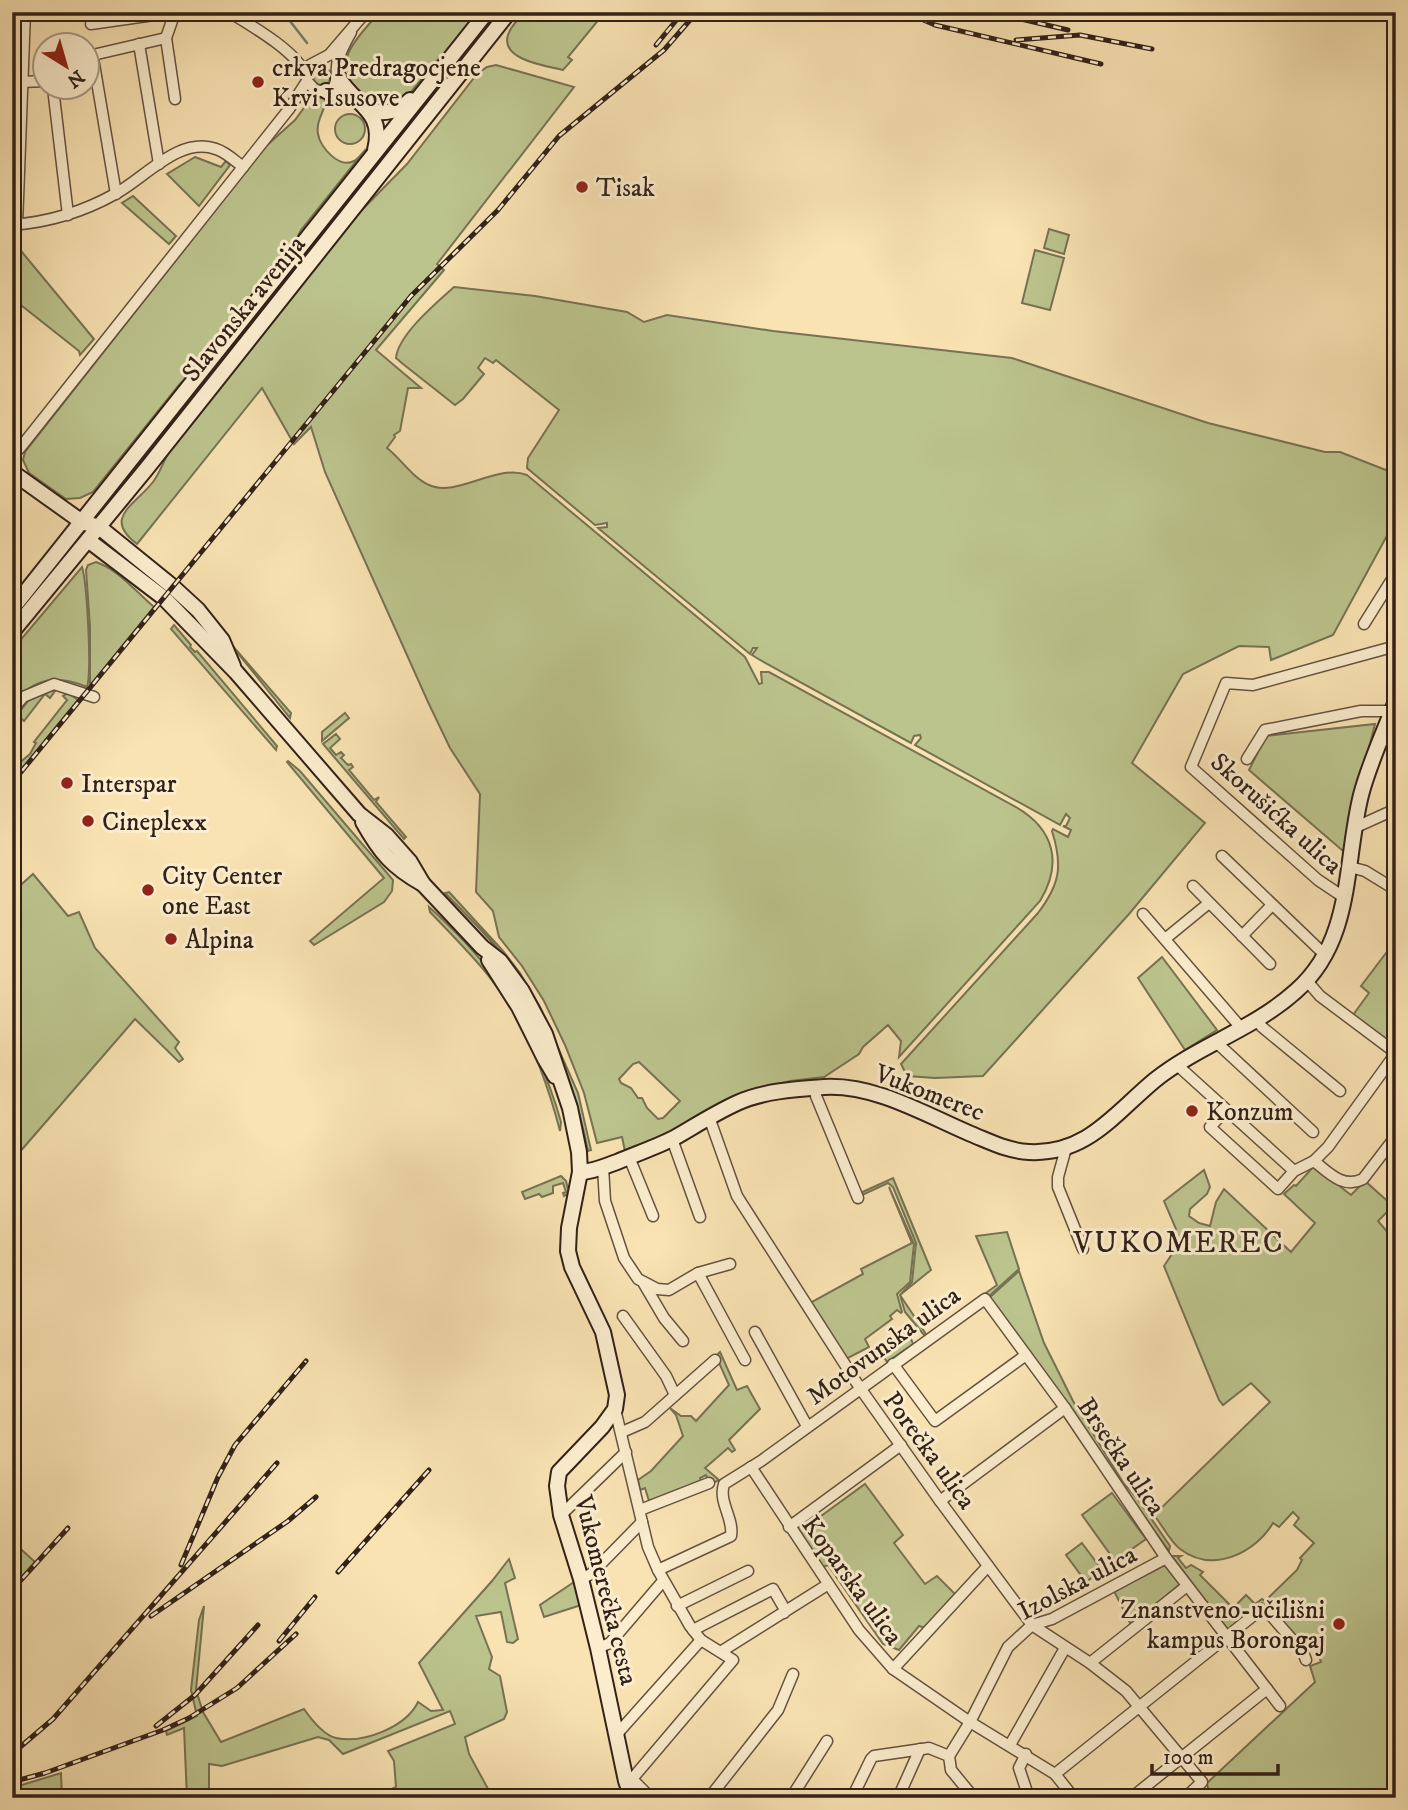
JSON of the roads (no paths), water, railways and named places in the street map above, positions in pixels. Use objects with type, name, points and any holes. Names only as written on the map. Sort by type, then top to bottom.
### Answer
[{"type":"street","points":[[12,19],[17,12]]},
{"type":"street","points":[[25,12],[14,225],[52,220],[116,194],[184,150],[210,147],[226,154],[243,167]]},
{"type":"street","points":[[91,24],[175,12],[166,38],[174,99]]},
{"type":"street","points":[[229,12],[298,62],[312,88],[356,100]]},
{"type":"street","points":[[12,455],[289,109],[307,78],[310,65],[329,55],[366,12]]},
{"type":"street","name":"Slavonska avenija","points":[[12,609],[487,12]]},
{"type":"street","name":"Slavonska avenija","points":[[12,632],[99,527],[509,12]]},
{"type":"street","points":[[289,109],[310,94],[334,86],[338,58],[351,32]]},
{"type":"street","points":[[116,194],[93,58],[97,54],[166,38]]},
{"type":"street","points":[[139,44],[159,164]]},
{"type":"street","points":[[284,50],[302,58],[331,63],[356,100],[370,111],[381,113],[399,109],[428,86]]},
{"type":"street","points":[[21,82],[32,82]]},
{"type":"street","points":[[55,102],[68,215]]},
{"type":"street","points":[[370,111],[377,128],[375,151]]},
{"type":"street","points":[[12,472],[82,522],[99,527],[173,587],[198,610],[222,640],[236,672]]},
{"type":"street","points":[[82,522],[88,540],[164,598],[236,672],[359,814],[375,843],[399,871],[423,884],[482,947],[500,961],[522,991],[545,1034],[564,1089],[579,1153],[580,1172],[569,1228],[568,1251],[572,1267],[603,1332],[617,1395],[615,1409],[648,1547],[663,1581],[693,1630],[701,1640],[733,1660],[629,1780],[651,1798]]},
{"type":"street","points":[[1364,624],[1395,578]]},
{"type":"street","name":"Skorušićka ulica","points":[[1345,898],[1318,880],[1191,767],[1226,683],[1253,685],[1396,646]]},
{"type":"street","points":[[12,710],[23,697],[54,684],[94,697]]},
{"type":"street","points":[[1247,759],[1265,730],[1394,706]]},
{"type":"street","name":"Vukomerec","points":[[580,1172],[603,1167],[672,1139],[709,1117],[750,1099],[815,1088],[834,1087],[872,1093],[1010,1151],[1031,1152],[1066,1148],[1094,1134],[1176,1064],[1257,1020],[1307,981],[1325,955],[1337,928],[1345,898],[1354,828],[1362,793],[1394,706]]},
{"type":"street","points":[[1354,828],[1396,809]]},
{"type":"street","points":[[1222,856],[1325,955]]},
{"type":"street","points":[[1350,867],[1365,871],[1396,890]]},
{"type":"street","points":[[1193,886],[1270,964]]},
{"type":"street","points":[[1165,939],[1209,903]]},
{"type":"street","points":[[1242,936],[1272,905]]},
{"type":"street","points":[[1143,914],[1242,1029]]},
{"type":"street","points":[[1226,1110],[1210,1127],[1278,1189],[1294,1171],[1314,1161],[1328,1147],[1396,1054],[1320,996],[1307,981]]},
{"type":"street","points":[[1257,1020],[1340,1091]]},
{"type":"street","points":[[1216,1042],[1313,1132]]},
{"type":"street","points":[[1176,1064],[1294,1171]]},
{"type":"street","points":[[815,1088],[858,1198]]},
{"type":"street","name":"Porečka ulica","points":[[709,1117],[737,1196],[860,1388],[1032,1625],[1113,1679],[1139,1705],[1202,1782],[1185,1798]]},
{"type":"street","points":[[1314,1161],[1338,1180],[1359,1182],[1396,1136]]},
{"type":"street","points":[[672,1139],[700,1217]]},
{"type":"street","points":[[1066,1148],[1058,1187],[1083,1248]]},
{"type":"street","points":[[629,1157],[653,1216]]},
{"type":"street","points":[[603,1167],[605,1201],[624,1258],[644,1283],[664,1318],[683,1341]]},
{"type":"street","points":[[644,1283],[657,1289],[669,1290],[698,1273],[730,1264]]},
{"type":"street","points":[[698,1273],[745,1360]]},
{"type":"street","name":"Motovunska ulica","points":[[658,1570],[731,1536],[731,1524],[722,1493],[724,1484],[985,1298]]},
{"type":"street","name":"Brsečka ulica","points":[[985,1298],[1065,1408],[1166,1558],[1280,1706]]},
{"type":"street","points":[[622,1316],[666,1376],[675,1395]]},
{"type":"street","name":"Motovunska ulica","points":[[755,1332],[807,1426]]},
{"type":"street","points":[[893,1364],[935,1421],[1026,1355]]},
{"type":"street","points":[[622,1432],[645,1422],[715,1360]]},
{"type":"street","points":[[940,1501],[1065,1408]]},
{"type":"street","name":"Vukomerečka cesta","points":[[615,1409],[602,1427],[559,1472],[557,1486],[561,1515],[581,1579],[632,1798]]},
{"type":"street","points":[[789,1527],[901,1445]]},
{"type":"street","points":[[561,1515],[626,1452]]},
{"type":"street","name":"Koparska ulica","points":[[751,1467],[827,1585],[859,1630],[893,1669],[970,1722],[1055,1774],[1074,1798]]},
{"type":"street","points":[[640,1510],[709,1483]]},
{"type":"street","points":[[581,1579],[591,1574],[642,1522]]},
{"type":"street","name":"Izolska ulica","points":[[949,1756],[970,1722],[1008,1647],[1032,1625],[1052,1619],[1166,1558]]},
{"type":"street","points":[[893,1669],[988,1566]]},
{"type":"street","points":[[677,1606],[748,1571]]},
{"type":"street","points":[[598,1648],[610,1643],[663,1581]]},
{"type":"street","points":[[722,1651],[827,1585]]},
{"type":"street","points":[[1090,1663],[1187,1587]]},
{"type":"street","points":[[693,1630],[773,1589],[784,1613]]},
{"type":"street","points":[[1055,1774],[1259,1611],[1268,1612],[1306,1660]]},
{"type":"street","points":[[617,1734],[701,1640]]},
{"type":"street","points":[[1010,1745],[1065,1648]]},
{"type":"street","points":[[709,1798],[780,1707],[793,1674]]},
{"type":"street","points":[[1131,1798],[1267,1689]]},
{"type":"street","points":[[791,1798],[827,1741]]},
{"type":"street","points":[[898,1798],[920,1749]]},
{"type":"street","points":[[852,1798],[874,1756],[920,1749],[938,1750],[949,1756],[951,1770],[974,1798]]},
{"type":"street","points":[[1026,1754],[1019,1768],[1029,1798]]},
{"type":"waterway","points":[[283,12],[307,43]]},
{"type":"railway","points":[[656,45],[683,12]]},
{"type":"railway","points":[[12,783],[411,296],[498,210],[559,136],[664,50],[697,12]]},
{"type":"railway","points":[[905,12],[935,25],[1101,64]]},
{"type":"railway","points":[[991,12],[1068,30]]},
{"type":"railway","points":[[1016,40],[1080,35],[1152,49]]},
{"type":"railway","points":[[181,1565],[218,1477],[235,1445],[306,1361]]},
{"type":"railway","points":[[12,1754],[53,1719],[277,1463]]},
{"type":"railway","points":[[338,1572],[429,1470]]},
{"type":"railway","points":[[151,1616],[288,1521],[316,1497]]},
{"type":"railway","points":[[12,1590],[68,1528]]},
{"type":"railway","points":[[279,1641],[315,1597]]},
{"type":"railway","points":[[156,1726],[195,1695],[258,1625]]},
{"type":"railway","points":[[12,1782],[45,1773],[189,1718],[237,1688],[296,1634]]},
{"type":"place","name":"crkva Predragocjene Krvi Isusove","points":[[258,82]]},
{"type":"place","name":"Tisak","points":[[582,187]]},
{"type":"place","name":"Interspar","points":[[67,783]]},
{"type":"place","name":"Cineplexx","points":[[88,821]]},
{"type":"place","name":"City Center one East","points":[[148,890]]},
{"type":"place","name":"Alpina","points":[[171,939]]},
{"type":"place","name":"Konzum","points":[[1192,1111]]},
{"type":"place","name":"Znanstveno-učilišni kampus Borongaj","points":[[1339,1624]]},
{"type":"district","name":"VUKOMEREC","points":[[1179,1242]]}]
